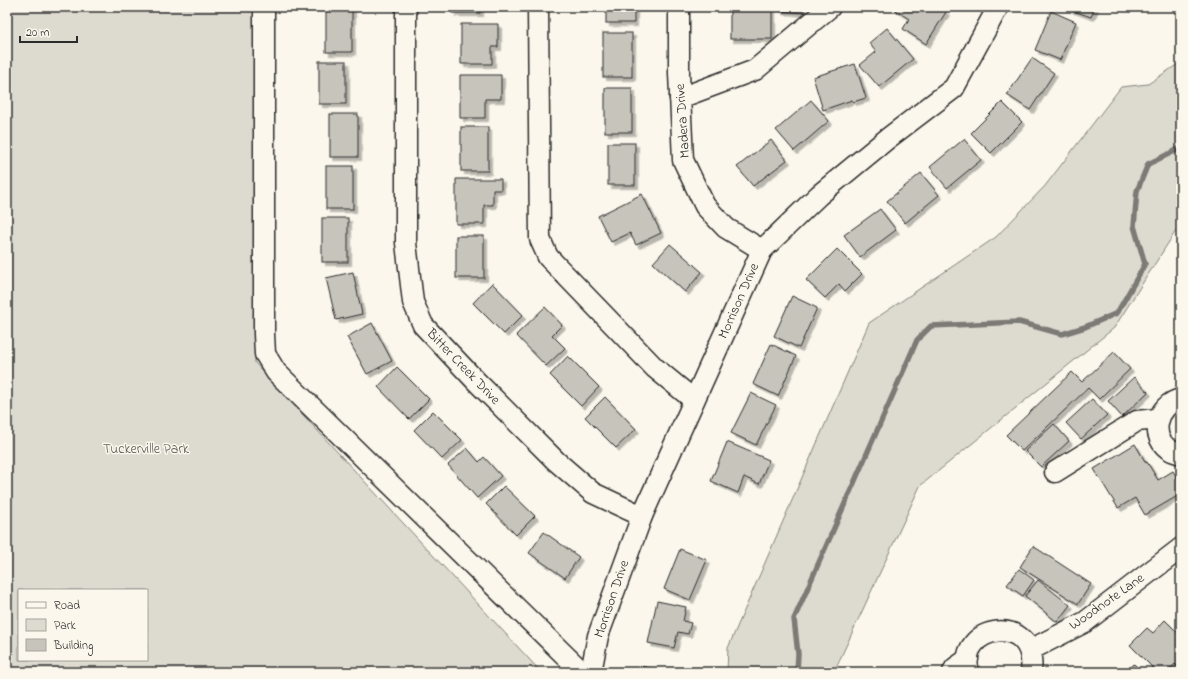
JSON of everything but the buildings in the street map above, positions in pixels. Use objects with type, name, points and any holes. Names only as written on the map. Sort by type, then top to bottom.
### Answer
[{"type":"street","points":[[264,7],[265,354],[276,372],[582,672]]},
{"type":"street","name":"Bitter Creek Drive","points":[[406,7],[406,243],[413,302],[423,325],[475,380],[556,461],[593,493],[642,516]]},
{"type":"street","points":[[538,7],[540,239],[548,257],[655,368],[694,400]]},
{"type":"street","name":"Madera Drive","points":[[679,7],[679,73],[683,160],[704,206],[726,228],[762,250]]},
{"type":"street","points":[[680,98],[755,70],[830,7]]},
{"type":"street","name":"Morrison Drive","points":[[591,672],[598,636],[642,516],[762,250],[819,195],[887,139],[954,88],[998,7]]},
{"type":"street","points":[[1181,400],[1176,400],[1168,404],[1158,419],[1157,428],[1164,445],[1172,451],[1181,454]]},
{"type":"street","points":[[1055,472],[1137,421],[1158,419]]},
{"type":"street","name":"Woodnote Lane","points":[[1030,650],[1085,622],[1181,548]]},
{"type":"street","points":[[953,672],[955,668],[968,666],[971,648],[977,639],[996,631],[1006,631],[1016,635],[1030,650],[1032,661],[1031,672]]},
{"type":"green space","name":"Tuckerville Park","points":[[7,7],[255,7],[255,363],[541,672],[7,672]]},
{"type":"green space","points":[[1181,62],[1181,223],[1114,328],[920,486],[834,672],[727,672],[728,648],[869,323],[996,237],[1045,186],[1121,87],[1148,84]]},
{"type":"waterway","points":[[797,672],[798,654],[794,619],[917,340],[931,326],[1019,322],[1062,334],[1085,327],[1117,313],[1145,264],[1134,226],[1137,191],[1148,164],[1181,148]]}]
